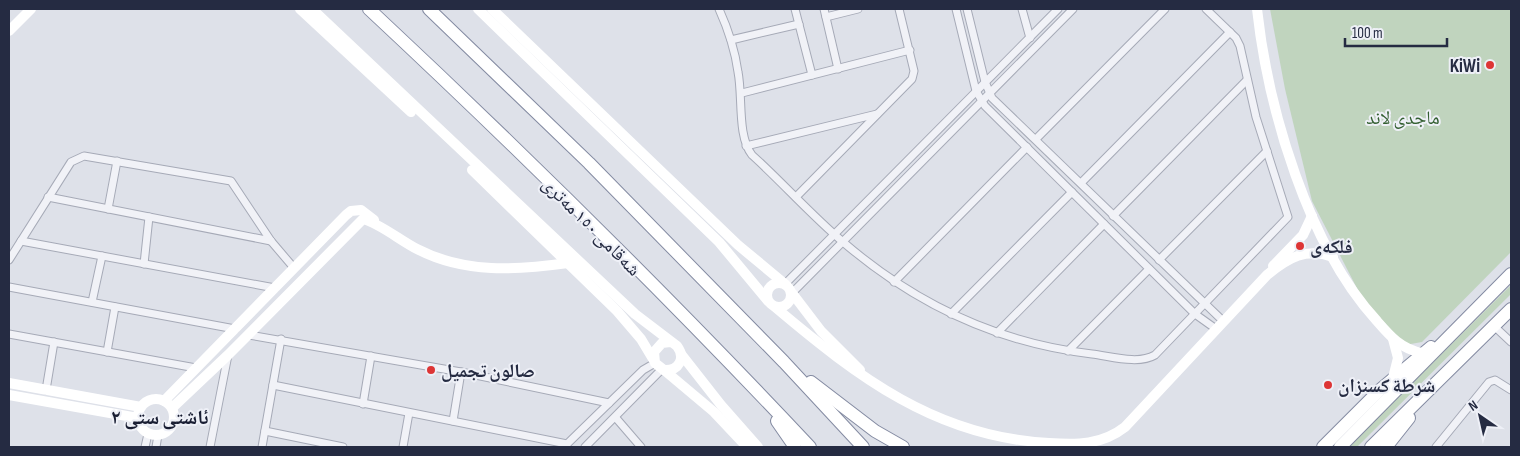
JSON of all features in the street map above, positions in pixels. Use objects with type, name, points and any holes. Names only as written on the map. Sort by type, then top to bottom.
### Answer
[{"type":"highway","name":"شەقامی ١٥٠ مەتری","points":[[369,9],[463,97],[758,392],[810,447]]},
{"type":"highway","points":[[430,9],[589,163],[784,362],[864,447]]},
{"type":"highway","points":[[1340,447],[1511,274]]},
{"type":"highway","points":[[1371,447],[1511,309]]},
{"type":"highway","points":[[1323,447],[1393,378],[1422,353],[1455,332]]},
{"type":"highway","points":[[784,362],[875,431],[903,447]]},
{"type":"highway","points":[[758,392],[794,447]]},
{"type":"highway","points":[[1387,447],[1405,424],[1422,397]]},
{"type":"street","points":[[9,31],[31,9]]},
{"type":"street","points":[[300,9],[452,150],[568,263],[625,320],[658,365],[714,412],[747,447]]},
{"type":"street","points":[[312,9],[635,314],[677,346],[681,354],[721,405],[758,447]]},
{"type":"street","points":[[478,9],[719,242],[772,304],[837,359],[912,406],[969,429],[1026,441],[1088,444],[1108,438],[1125,427],[1267,275],[1282,254],[1303,235],[1312,216]]},
{"type":"street","points":[[492,9],[732,240],[785,284],[825,335],[865,376]]},
{"type":"street","points":[[719,9],[731,40],[742,93],[743,135],[746,146],[752,155],[843,242],[894,282],[950,314],[997,333],[1068,351],[1146,359],[1155,354],[1287,219],[1288,212],[1267,151],[1247,80],[1240,46],[1230,32],[1206,9]]},
{"type":"street","points":[[795,9],[812,75]]},
{"type":"street","points":[[824,9],[838,69]]},
{"type":"street","points":[[826,17],[858,9]]},
{"type":"street","points":[[796,197],[914,76],[900,9]]},
{"type":"street","points":[[956,9],[976,92],[982,102],[1195,314],[1220,325]]},
{"type":"street","points":[[966,9],[989,94],[1159,260],[1204,305],[1220,325]]},
{"type":"street","points":[[1022,9],[1030,38]]},
{"type":"street","points":[[785,284],[1058,9]]},
{"type":"street","points":[[772,304],[786,306],[791,300],[792,293],[1073,9]]},
{"type":"street","points":[[1036,139],[1165,9]]},
{"type":"street","points":[[1257,9],[1265,63],[1277,112],[1312,216],[1357,298],[1393,339],[1406,348],[1422,353]]},
{"type":"street","points":[[731,40],[799,24]]},
{"type":"street","points":[[1081,183],[1230,32]]},
{"type":"street","points":[[742,93],[910,50]]},
{"type":"street","points":[[1113,216],[1247,80]]},
{"type":"street","points":[[746,146],[878,114]]},
{"type":"street","points":[[894,282],[1027,147]]},
{"type":"street","points":[[1159,260],[1267,151]]},
{"type":"street","points":[[9,260],[71,162],[84,156],[231,181],[271,241],[294,268]]},
{"type":"street","points":[[108,209],[117,161]]},
{"type":"street","points":[[950,314],[1072,192]]},
{"type":"street","points":[[48,197],[271,241]]},
{"type":"street","points":[[168,404],[196,368],[346,215],[356,210],[364,212],[398,240]]},
{"type":"street","points":[[346,215],[355,226]]},
{"type":"street","points":[[144,264],[149,217]]},
{"type":"street","points":[[168,404],[228,355],[249,335],[360,220],[368,220],[398,240],[443,260],[472,267],[517,269],[568,263]]},
{"type":"street","points":[[997,333],[1104,224]]},
{"type":"street","points":[[1303,235],[1322,235]]},
{"type":"street","points":[[1303,235],[1304,243],[1312,253]]},
{"type":"street","points":[[1312,253],[1322,235]]},
{"type":"street","points":[[21,241],[274,288]]},
{"type":"street","points":[[1267,275],[1292,257],[1312,253],[1334,257]]},
{"type":"street","points":[[92,302],[102,256]]},
{"type":"street","points":[[1068,351],[1149,269]]},
{"type":"street","points":[[772,304],[767,293],[771,286],[778,283],[785,284]]},
{"type":"street","points":[[9,287],[235,329]]},
{"type":"street","points":[[107,352],[115,306]]},
{"type":"street","points":[[1494,326],[1511,342]]},
{"type":"street","points":[[9,334],[196,368]]},
{"type":"street","points":[[249,335],[281,339],[461,372],[609,403]]},
{"type":"street","points":[[262,447],[281,339]]},
{"type":"street","points":[[1393,339],[1398,358],[1393,378]]},
{"type":"street","points":[[46,390],[54,342]]},
{"type":"street","points":[[585,447],[616,418],[658,365],[655,348],[662,343],[670,342]]},
{"type":"street","points":[[273,385],[453,421],[565,446],[643,370],[658,365],[677,366],[681,354]]},
{"type":"street","points":[[210,447],[228,355]]},
{"type":"street","points":[[362,404],[371,356]]},
{"type":"street","points":[[453,421],[461,372]]},
{"type":"street","points":[[1441,446],[1489,382],[1495,380],[1511,390]]},
{"type":"street","points":[[9,384],[141,407],[154,399],[168,404],[175,416],[173,425],[167,432],[153,434],[141,427],[138,418],[141,407]]},
{"type":"street","points":[[9,395],[138,418]]},
{"type":"street","points":[[403,447],[409,412]]},
{"type":"street","points":[[616,418],[641,447]]},
{"type":"street","points":[[265,431],[343,447]]},
{"type":"street","points":[[145,447],[153,434]]},
{"type":"street","points":[[153,434],[156,447]]},
{"type":"green space","name":"ماجدی لاند","points":[[1270,9],[1511,9],[1511,252],[1422,342],[1405,345],[1362,298],[1312,201],[1285,89]]},
{"type":"green space","points":[[1511,285],[1511,294],[1357,447],[1348,447]]},
{"type":"place","name":"KiWi","points":[[1490,65]]},
{"type":"place","name":"فلکەی","points":[[1300,246]]},
{"type":"place","name":"صالون تجميل","points":[[431,370]]},
{"type":"place","name":"شرطة كسنزان","points":[[1328,385]]},
{"type":"district","name":"ئاشتی ستی ٢","points":[[160,417]]}]
